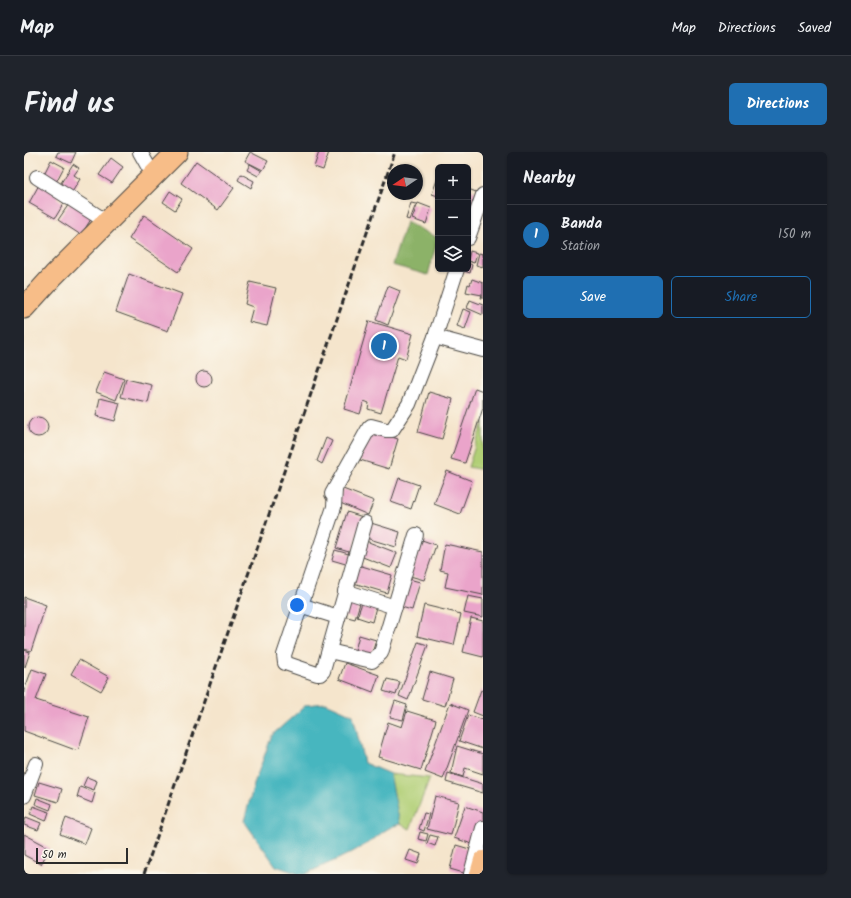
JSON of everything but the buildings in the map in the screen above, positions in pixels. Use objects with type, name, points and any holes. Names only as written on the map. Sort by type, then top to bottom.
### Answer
[{"type":"highway","points":[[24,308],[54,275],[176,152]]},
{"type":"main road","points":[[479,874],[483,860]]},
{"type":"street","points":[[140,152],[153,175]]},
{"type":"street","points":[[37,177],[107,222]]},
{"type":"street","points":[[469,236],[483,195]]},
{"type":"street","points":[[365,522],[329,651],[320,674],[290,666],[285,663],[284,655],[334,507],[334,492],[368,428],[371,426],[392,430],[410,404],[436,337],[457,272]]},
{"type":"street","points":[[436,337],[483,350]]},
{"type":"street","points":[[329,651],[366,661],[376,659],[381,654],[416,535]]},
{"type":"street","points":[[345,591],[395,607]]},
{"type":"street","points":[[300,605],[338,617]]},
{"type":"street","points":[[24,796],[36,764]]},
{"type":"street","points":[[471,874],[483,828]]},
{"type":"green space","points":[[406,222],[435,236],[435,249],[428,275],[392,265]]},
{"type":"green space","points":[[483,422],[483,470],[468,467]]},
{"type":"green space","points":[[390,774],[430,778],[410,829],[400,824]]},
{"type":"water","points":[[326,703],[353,715],[364,763],[390,774],[400,824],[388,828],[368,843],[349,854],[305,874],[299,874],[276,866],[244,821],[255,781],[272,735],[306,705]]},
{"type":"railway","points":[[144,874],[395,152]]},
{"type":"place","name":"Banda","points":[[384,346]]}]
